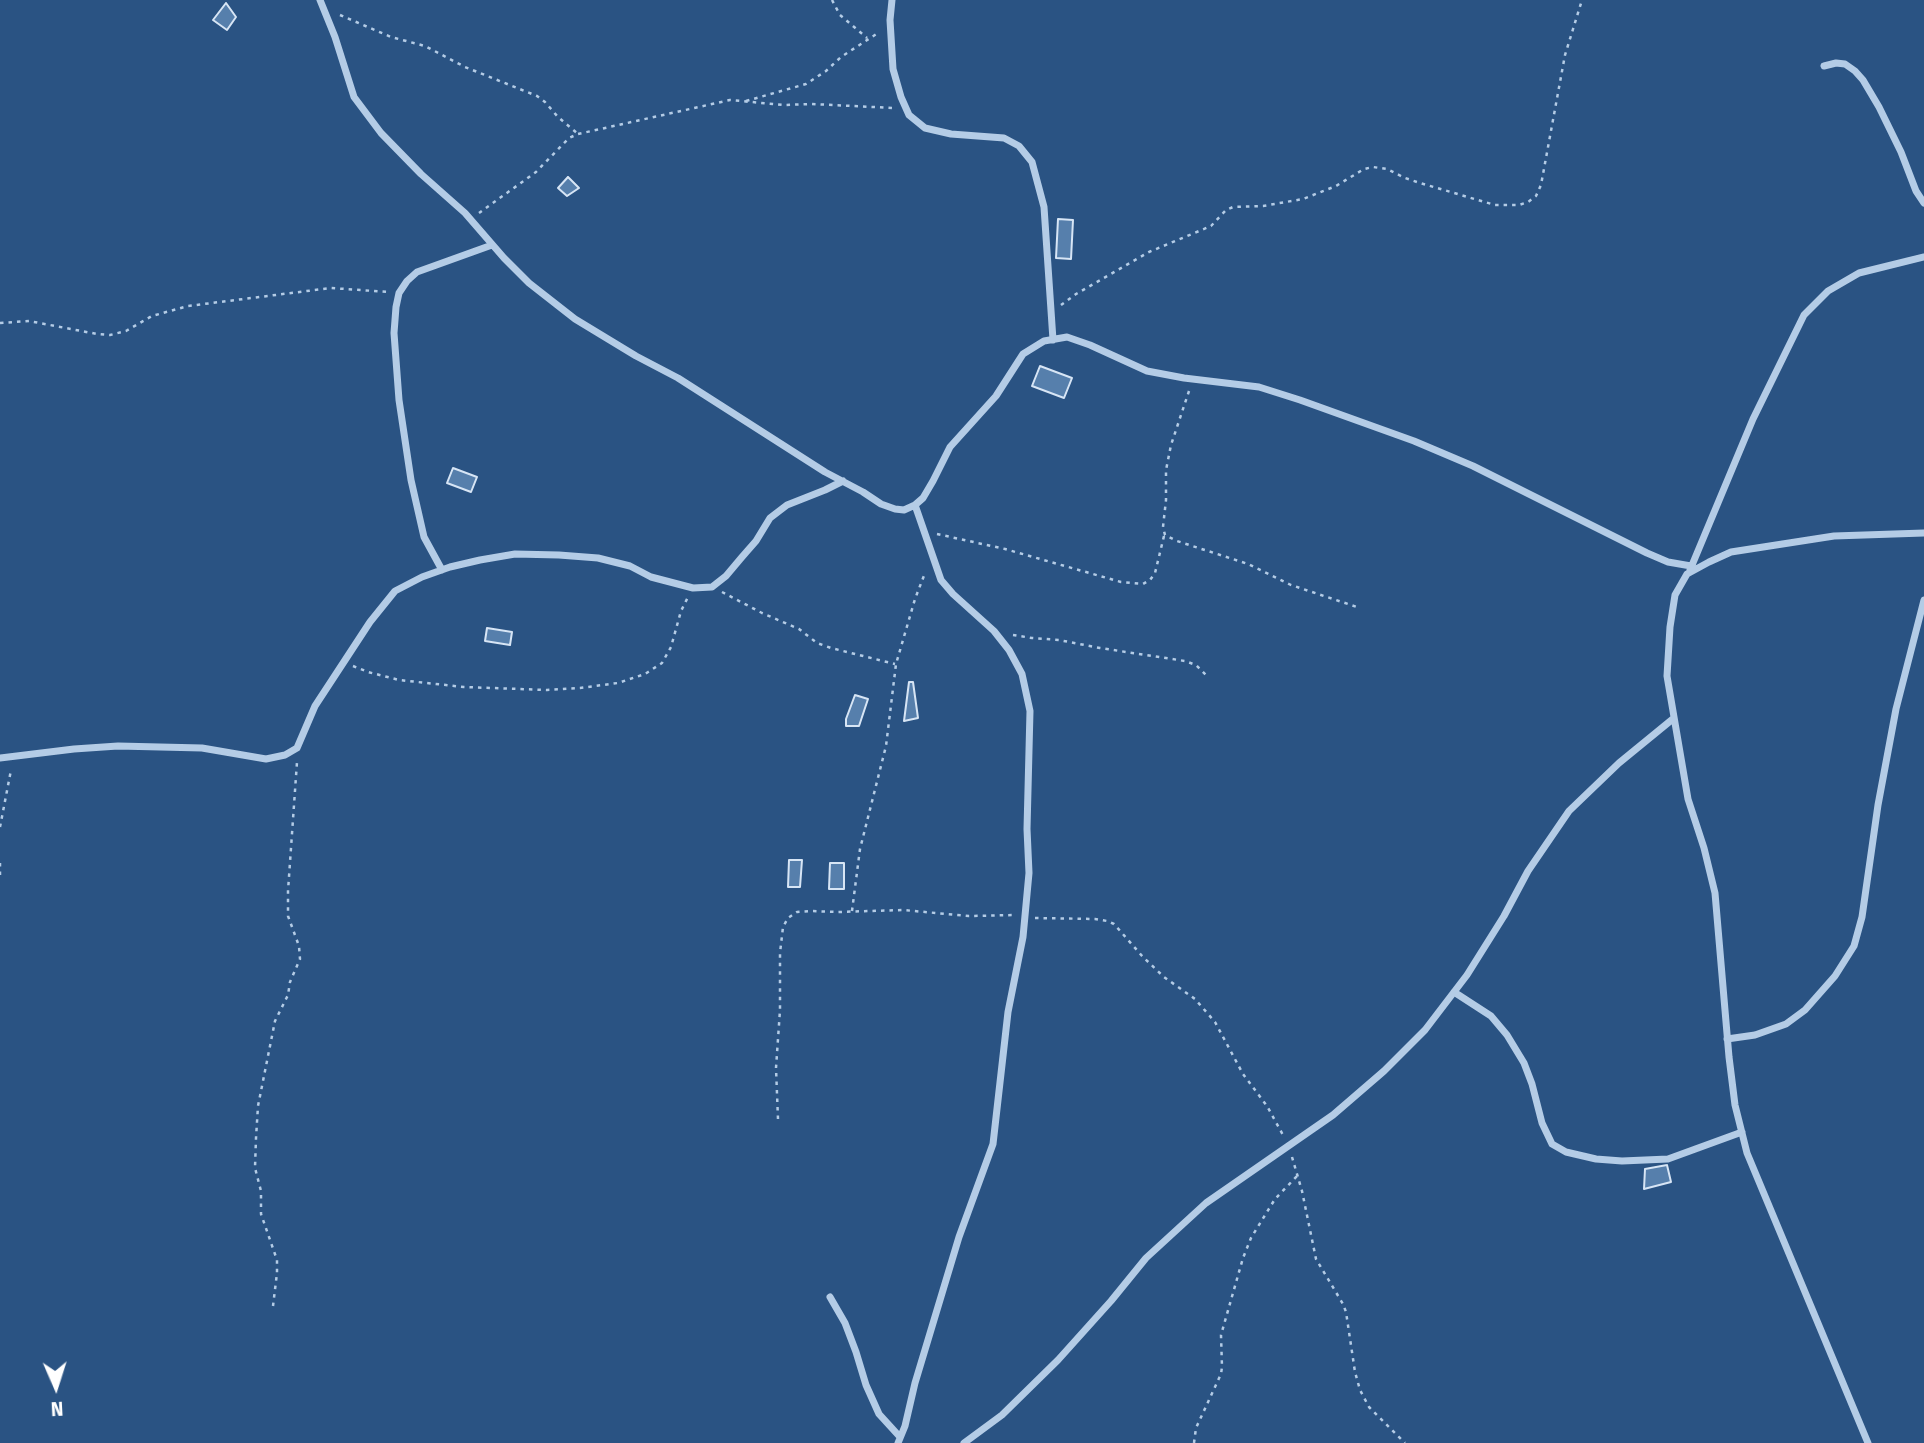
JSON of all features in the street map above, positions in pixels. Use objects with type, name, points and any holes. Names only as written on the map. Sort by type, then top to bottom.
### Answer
[{"type":"street","points":[[320,0],[354,97],[381,133],[471,220],[529,282],[575,319],[678,378],[825,472],[881,504],[895,509],[904,510],[923,498],[950,447],[996,396],[1023,354],[1044,341],[1067,337],[1147,371],[1193,380],[1259,387],[1414,441],[1485,472],[1647,553],[1689,570],[1731,552],[1833,536],[1924,533]]},
{"type":"street","points":[[892,0],[890,24],[893,69],[909,115],[925,128],[951,134],[1004,138],[1019,146],[1032,162],[1044,207],[1053,340]]},
{"type":"street","points":[[1824,66],[1845,64],[1863,80],[1885,118],[1916,191],[1924,203]]},
{"type":"street","points":[[442,570],[424,537],[408,456],[399,400],[394,333],[396,307],[399,293],[417,272],[492,245]]},
{"type":"street","points":[[1868,1443],[1747,1153],[1735,1105],[1714,893],[1704,848],[1688,799],[1667,676],[1675,595],[1689,570],[1753,419],[1804,315],[1828,291],[1859,273],[1924,257]]},
{"type":"street","points":[[0,758],[118,746],[202,748],[266,758],[285,755],[297,748],[315,706],[370,622],[395,591],[422,577],[480,559],[515,554],[559,555],[598,558],[629,566],[651,577],[693,588],[712,587],[726,576],[756,541],[770,518],[787,505],[843,481]]},
{"type":"street","points":[[899,1440],[959,1237],[993,1144],[1008,1012],[1021,947],[1029,873],[1027,829],[1030,711],[1022,674],[1009,650],[994,631],[941,580],[915,505]]},
{"type":"street","points":[[1727,1039],[1755,1035],[1786,1024],[1805,1010],[1835,976],[1854,946],[1862,917],[1878,805],[1896,709],[1924,600]]},
{"type":"street","points":[[964,1443],[1002,1415],[1058,1360],[1146,1258],[1206,1203],[1333,1115],[1426,1030],[1467,975],[1528,872],[1569,811],[1619,763],[1674,718]]},
{"type":"street","points":[[1454,992],[1491,1016],[1507,1035],[1524,1063],[1542,1123],[1552,1144],[1566,1152],[1596,1159],[1622,1161],[1668,1159],[1742,1132]]},
{"type":"street","points":[[830,1297],[845,1323],[866,1385],[880,1414],[899,1440]]},
{"type":"path","points":[[832,0],[840,15],[868,39]]},
{"type":"path","points":[[1052,312],[1076,294],[1140,257],[1211,226],[1227,210],[1303,199],[1336,186],[1364,169],[1387,169],[1420,183],[1495,205],[1519,205],[1528,202],[1536,196],[1541,186],[1565,55],[1582,0]]},
{"type":"path","points":[[323,9],[391,37],[425,46],[465,67],[537,96],[578,134]]},
{"type":"path","points":[[743,102],[806,84],[890,24]]},
{"type":"path","points":[[471,220],[536,172],[569,138],[578,134],[730,100],[784,105],[906,108]]},
{"type":"path","points":[[0,323],[29,321],[110,335],[126,331],[152,316],[188,306],[331,288],[399,293]]},
{"type":"path","points":[[924,531],[1005,549],[1121,582],[1143,584],[1155,573],[1165,535],[1163,527],[1166,470],[1171,445],[1193,380]]},
{"type":"path","points":[[1165,535],[1248,564],[1291,585],[1360,608]]},
{"type":"path","points":[[852,911],[860,849],[886,746],[896,664],[915,599],[933,558]]},
{"type":"path","points":[[709,587],[799,629],[817,643],[831,649],[896,664]]},
{"type":"path","points":[[342,662],[368,673],[399,680],[464,687],[547,690],[618,683],[645,674],[662,663],[671,647],[681,611],[693,588]]},
{"type":"path","points":[[1013,635],[1185,661],[1196,665],[1207,676]]},
{"type":"path","points":[[274,1306],[276,1260],[261,1214],[261,1191],[255,1168],[256,1138],[258,1106],[275,1021],[288,995],[290,982],[300,959],[299,947],[288,916],[297,748]]},
{"type":"path","points":[[0,827],[11,756]]},
{"type":"path","points":[[0,863],[0,879]]},
{"type":"path","points":[[778,1119],[775,1068],[780,1010],[780,953],[783,927],[788,918],[797,912],[903,910],[986,917],[1095,919],[1114,924],[1143,957],[1164,977],[1195,999],[1215,1022],[1243,1074],[1267,1106],[1290,1147],[1316,1259],[1346,1312],[1360,1390],[1369,1407],[1405,1443]]},
{"type":"path","points":[[1194,1443],[1196,1428],[1221,1374],[1221,1335],[1243,1258],[1251,1238],[1275,1199],[1298,1175]]},
{"type":"building","points":[[226,3],[236,17],[227,30],[213,20]]},
{"type":"building","points":[[568,177],[579,188],[567,196],[558,188]]},
{"type":"building","points":[[1058,219],[1073,220],[1071,259],[1056,258]]},
{"type":"building","points":[[1040,366],[1072,378],[1064,398],[1032,386]]},
{"type":"building","points":[[453,468],[477,477],[471,492],[447,483]]},
{"type":"building","points":[[487,628],[512,632],[510,645],[485,641]]},
{"type":"building","points":[[909,682],[913,682],[918,718],[904,721]]},
{"type":"building","points":[[855,695],[868,699],[859,726],[846,726],[846,719]]},
{"type":"building","points":[[789,860],[802,860],[800,887],[788,887]]},
{"type":"building","points":[[830,863],[844,863],[844,889],[829,889]]},
{"type":"building","points":[[1667,1165],[1671,1182],[1644,1189],[1645,1169]]}]
